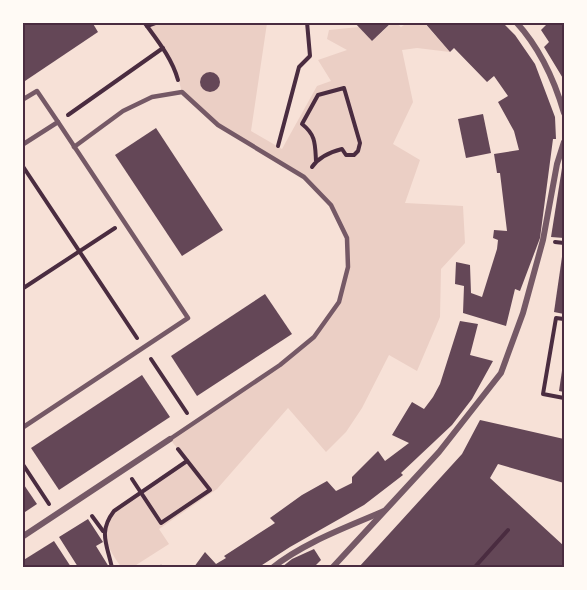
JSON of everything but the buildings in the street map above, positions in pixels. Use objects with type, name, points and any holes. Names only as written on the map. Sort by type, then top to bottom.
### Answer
[{"type":"street","points":[[516,22],[535,48],[550,76],[564,113]]},
{"type":"street","points":[[332,567],[439,452],[501,373],[523,313],[543,240],[557,164],[564,142]]},
{"type":"street","points":[[22,537],[170,439]]},
{"type":"street","points":[[272,567],[288,555],[311,543],[387,510]]},
{"type":"lane","points":[[22,100],[37,91],[188,318],[22,428]]},
{"type":"lane","points":[[75,147],[123,111],[152,98],[182,92],[218,125],[304,177],[331,205],[347,238],[348,267],[339,302],[314,337],[280,365],[170,439]]},
{"type":"lane","points":[[22,146],[58,122]]},
{"type":"path","points":[[158,22],[145,25],[163,48],[176,71],[182,92]]},
{"type":"path","points":[[274,158],[299,67],[310,56],[307,22]]},
{"type":"path","points":[[58,122],[163,48]]},
{"type":"path","points":[[304,177],[316,161],[330,153],[342,149],[346,154],[354,154],[358,151],[360,143],[344,88],[318,95],[302,124],[311,131],[315,144],[316,161]]},
{"type":"path","points":[[22,165],[194,423]]},
{"type":"path","points":[[22,289],[124,222]]},
{"type":"path","points":[[564,319],[556,318],[543,394],[564,398]]},
{"type":"path","points":[[104,532],[107,521],[114,511],[140,492],[187,461],[210,490],[161,523],[140,492],[125,469]]},
{"type":"path","points":[[22,463],[56,514]]},
{"type":"path","points":[[92,516],[104,532],[112,567]]},
{"type":"path","points":[[474,567],[508,530]]},
{"type":"shaded area","points":[[144,23],[267,23],[251,131],[282,149],[317,86],[331,81],[318,60],[347,50],[327,39],[329,30],[359,27],[372,41],[392,23],[401,27],[407,23],[424,23],[450,52],[417,48],[402,50],[413,102],[393,144],[420,160],[405,203],[463,206],[465,243],[441,269],[440,317],[417,371],[389,355],[362,408],[346,432],[326,452],[288,408],[217,489],[159,529],[169,544],[133,567],[121,567],[109,547],[106,533],[109,519],[114,511],[187,461],[170,439],[280,365],[314,337],[339,302],[348,267],[347,238],[331,205],[304,177],[218,125],[182,92],[176,71]]}]
